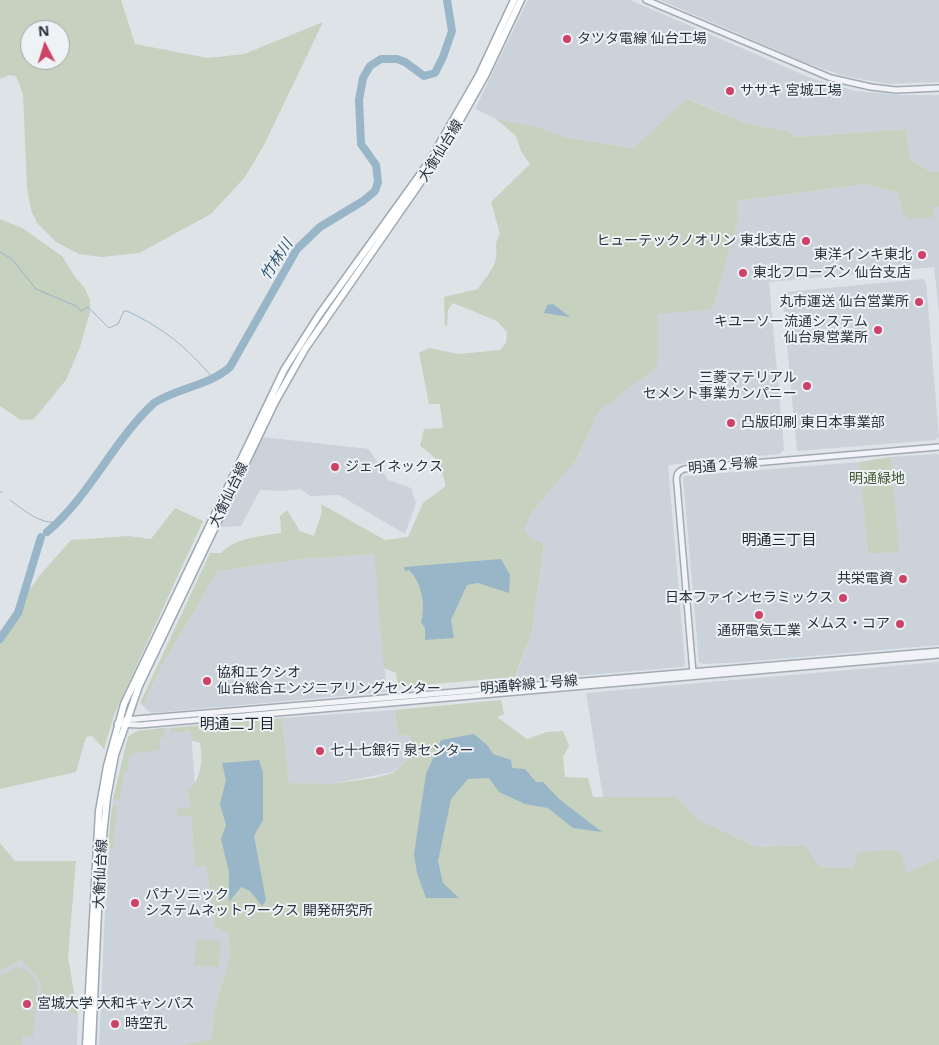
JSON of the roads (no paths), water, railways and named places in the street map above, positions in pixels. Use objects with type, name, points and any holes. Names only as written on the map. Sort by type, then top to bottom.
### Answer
[{"type":"main road","name":"大衡仙台線","points":[[86,1045],[101,790],[143,662],[284,370],[320,315],[429,162],[479,75],[514,0]]},
{"type":"main road","name":"大衡仙台線","points":[[92,1045],[105,814],[122,722],[275,402],[305,349],[445,147],[486,74],[521,0]]},
{"type":"street","points":[[646,0],[831,78],[871,87],[896,90],[939,88]]},
{"type":"street","name":"明通２号線","points":[[693,674],[676,484],[676,477],[680,471],[684,469],[939,447]]},
{"type":"street","name":"明通幹線１号線","points":[[122,722],[693,674],[939,651]]},
{"type":"street","points":[[693,674],[939,655]]},
{"type":"water","points":[[553,304],[570,317],[544,313],[547,305]]},
{"type":"water","points":[[501,559],[510,575],[509,593],[478,583],[467,585],[451,620],[454,638],[425,640],[425,628],[421,622],[423,602],[420,588],[413,575],[409,570],[405,571],[404,567]]},
{"type":"water","points":[[474,734],[487,745],[493,754],[511,760],[512,768],[525,769],[536,782],[543,782],[559,799],[602,832],[573,828],[548,808],[525,804],[499,792],[489,778],[468,779],[451,799],[438,861],[443,883],[459,898],[426,898],[417,873],[414,854],[426,774],[441,740]]},
{"type":"water","points":[[259,760],[263,772],[263,820],[254,836],[266,900],[262,906],[250,891],[241,887],[229,902],[229,872],[221,839],[226,825],[220,804],[226,780],[222,763]]},
{"type":"waterway","name":"竹林川","points":[[47,532],[76,502],[126,434],[154,403],[212,379],[230,367],[297,249],[320,227],[363,201],[375,191],[378,182],[376,165],[361,144],[359,100],[363,78],[370,66],[381,59],[397,59],[405,62],[424,76],[435,73],[452,31],[447,0]]},
{"type":"waterway","points":[[0,252],[12,259],[36,289],[76,306],[81,311],[88,307],[109,328],[118,324],[124,311],[153,325],[184,348],[213,378]]},
{"type":"waterway","points":[[10,500],[39,519],[59,522]]},
{"type":"waterway","name":"竹林川","points":[[0,639],[18,613],[41,537]]},
{"type":"place","name":"タツタ電線 仙台工場","points":[[567,39]]},
{"type":"place","name":"ササキ 宮城工場","points":[[730,91]]},
{"type":"place","name":"ヒューテックノオリン 東北支店","points":[[806,241]]},
{"type":"place","name":"東洋インキ東北","points":[[922,255]]},
{"type":"place","name":"東北フローズン 仙台支店","points":[[743,273]]},
{"type":"place","name":"丸市運送 仙台営業所","points":[[919,302]]},
{"type":"place","name":"キユーソー流通システム 仙台泉営業所","points":[[878,330]]},
{"type":"place","name":"三菱マテリアル セメント事業カンパニー","points":[[807,386]]},
{"type":"place","name":"凸版印刷 東日本事業部","points":[[731,423]]},
{"type":"place","name":"ジェイネックス","points":[[335,467]]},
{"type":"place","name":"共栄電資","points":[[903,579]]},
{"type":"place","name":"日本ファインセラミックス","points":[[843,598]]},
{"type":"place","name":"通研電気工業","points":[[759,615]]},
{"type":"place","name":"メムス・コア","points":[[900,624]]},
{"type":"place","name":"協和エクシオ 仙台総合エンジニアリングセンター","points":[[207,681]]},
{"type":"place","name":"七十七銀行 泉センター","points":[[320,751]]},
{"type":"place","name":"パナソニック システムネットワークス 開発研究所","points":[[135,903]]},
{"type":"place","name":"宮城大学 大和キャンパス","points":[[27,1004]]},
{"type":"place","name":"時空孔","points":[[115,1024]]},
{"type":"district","name":"明通三丁目","points":[[779,541]]},
{"type":"district","name":"明通二丁目","points":[[237,725]]},
{"type":"park label","name":"明通緑地","points":[[877,479]]}]
